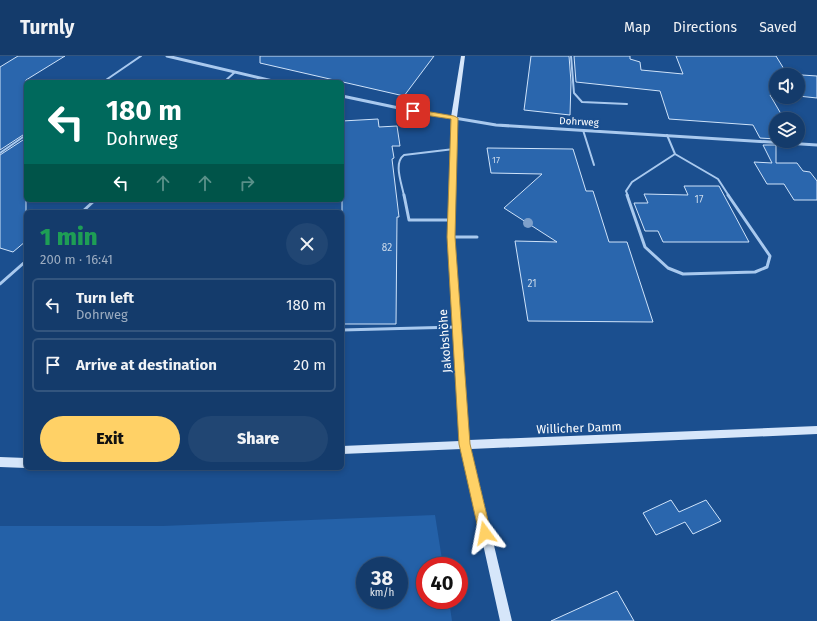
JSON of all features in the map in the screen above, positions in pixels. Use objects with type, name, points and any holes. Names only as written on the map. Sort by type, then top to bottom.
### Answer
[{"type":"street","points":[[167,56],[268,80]]},
{"type":"street","name":"Jakobshöhe","points":[[463,56],[454,118],[451,237],[465,444],[506,621]]},
{"type":"street","name":"Dohrweg","points":[[344,96],[413,111],[496,125],[817,145]]},
{"type":"street","name":"Willicher Damm","points":[[344,450],[817,430]]},
{"type":"street","points":[[0,462],[24,462]]},
{"type":"lane","points":[[106,80],[141,56]]},
{"type":"lane","points":[[571,56],[574,93],[582,102],[628,104]]},
{"type":"lane","points":[[226,80],[235,72]]},
{"type":"lane","points":[[583,130],[594,165]]},
{"type":"lane","points":[[667,135],[675,154],[718,179],[770,256],[767,267],[755,272],[683,274],[668,268],[645,246],[626,191],[632,182],[675,154]]},
{"type":"lane","points":[[0,153],[24,136]]},
{"type":"lane","points":[[451,220],[408,220],[398,164],[400,158],[404,155],[454,149]]},
{"type":"lane","points":[[84,210],[93,202]]},
{"type":"lane","points":[[451,237],[476,237]]},
{"type":"lane","points":[[0,284],[24,263]]},
{"type":"lane","points":[[344,330],[457,327]]},
{"type":"shaded area","points":[[435,515],[442,557],[416,557],[416,609],[450,609],[452,621],[0,621],[0,526],[163,526]]},
{"type":"building","points":[[18,56],[65,56],[24,80],[24,134],[0,150],[0,67]]},
{"type":"building","points":[[260,56],[434,56],[404,96],[344,82],[344,80],[334,80],[260,63]]},
{"type":"building","points":[[531,56],[569,56],[571,82],[570,115],[524,110]]},
{"type":"building","points":[[574,56],[630,56],[630,59],[640,62],[641,70],[683,74],[676,56],[776,56],[783,68],[769,68],[769,104],[775,104],[780,112],[769,112],[769,139],[760,138],[753,125],[669,119],[660,91],[576,82]]},
{"type":"building","points":[[805,75],[817,76],[817,98],[805,97]]},
{"type":"building","points":[[378,119],[379,127],[397,126],[400,146],[392,146],[394,158],[392,159],[399,217],[397,217],[396,324],[344,324],[344,210],[342,210],[342,202],[344,202],[344,121]]},
{"type":"building","points":[[24,139],[24,202],[26,202],[26,210],[24,210],[24,243],[13,252],[0,248],[0,155]]},
{"type":"building","points":[[763,145],[769,145],[769,148],[776,148],[776,163],[797,163],[803,171],[810,172],[817,181],[817,200],[794,200],[784,184],[767,184],[754,162],[772,163]]},
{"type":"building","points":[[487,148],[573,149],[586,191],[593,191],[609,242],[627,242],[653,322],[528,321],[515,241],[557,242],[504,208],[542,174],[491,173]]},
{"type":"building","points":[[684,186],[719,186],[749,242],[663,242],[658,231],[645,231],[634,203],[648,203],[644,194],[688,195]]},
{"type":"building","points":[[671,500],[679,512],[706,500],[721,521],[693,534],[685,522],[656,535],[643,513]]},
{"type":"building","points":[[617,591],[634,621],[551,621]]},
{"type":"route","points":[[413,111],[454,118],[451,237],[465,444],[485,533]]}]
